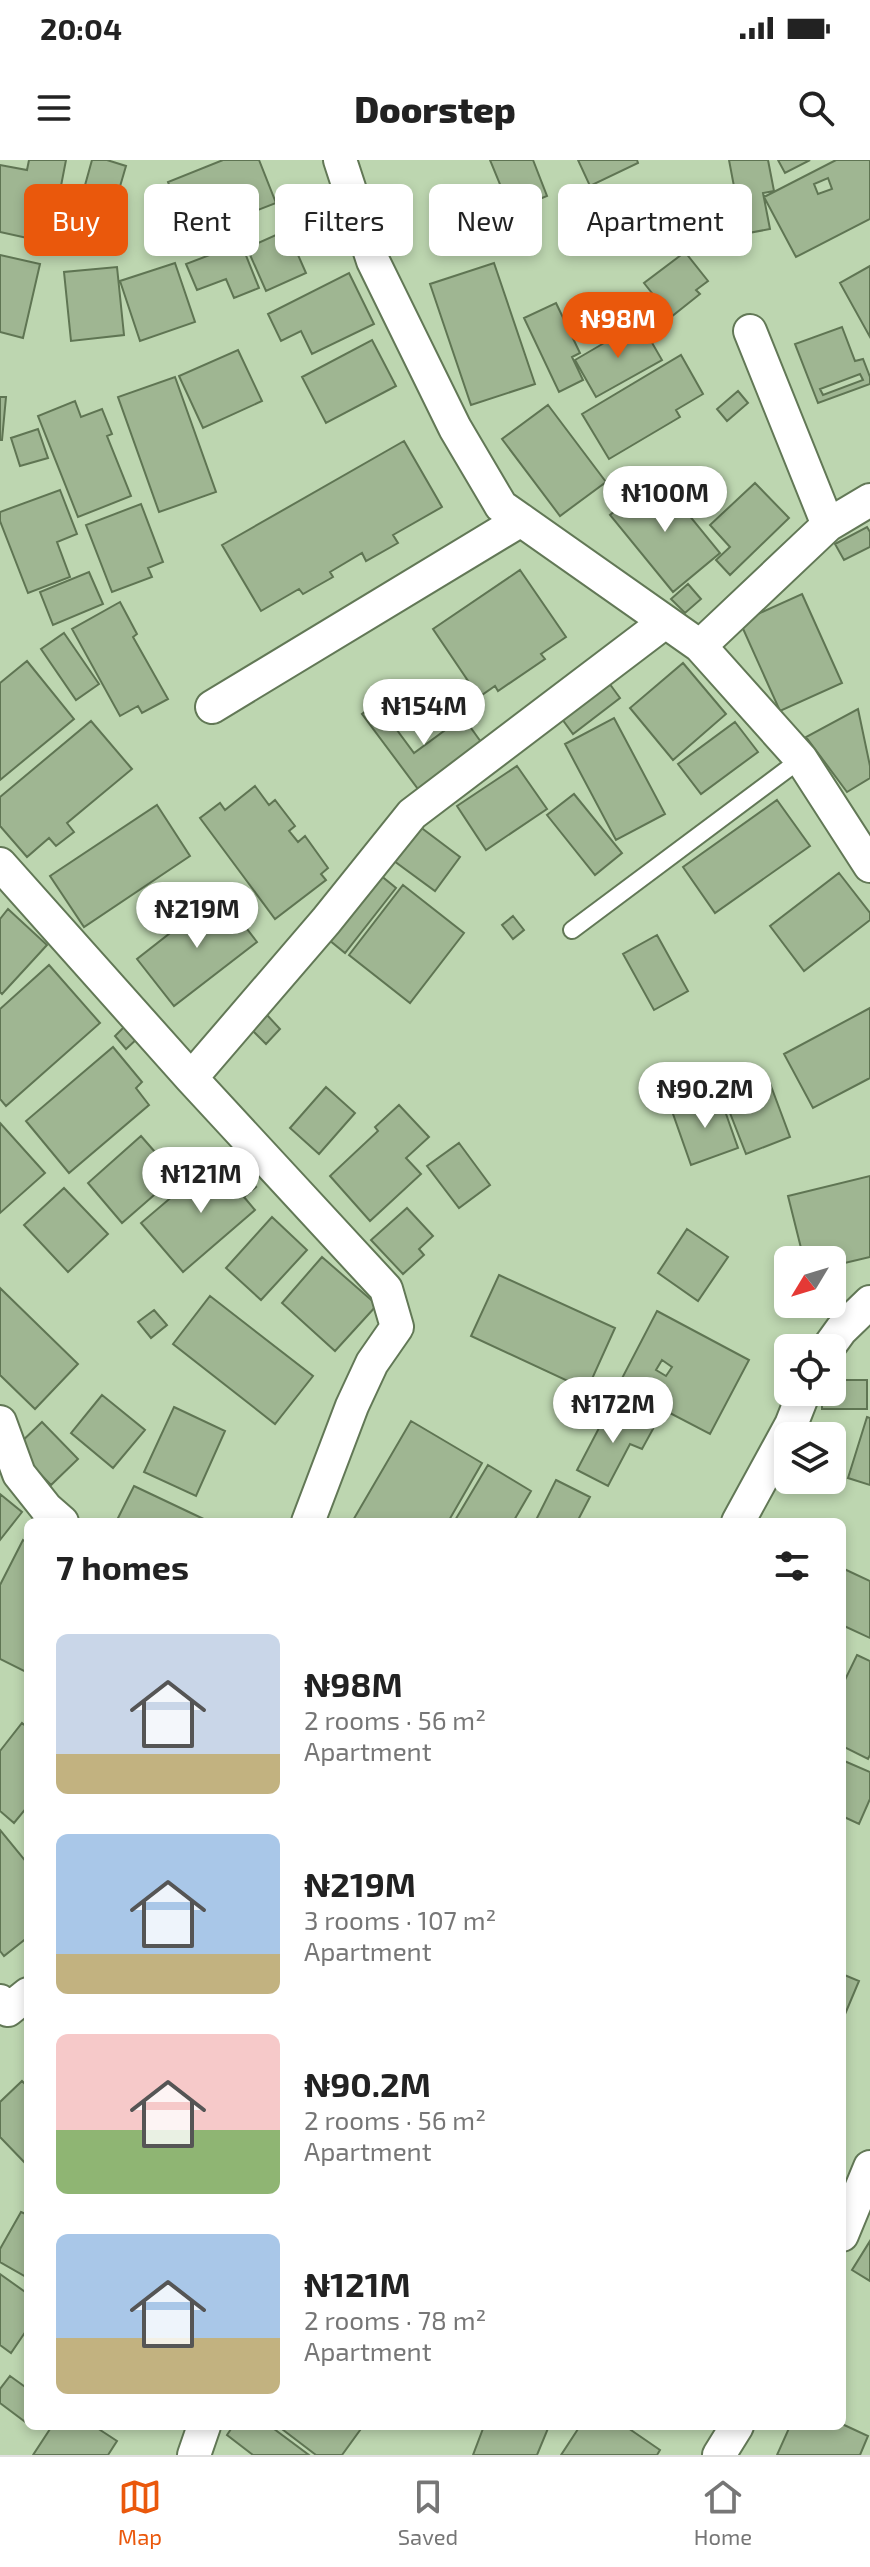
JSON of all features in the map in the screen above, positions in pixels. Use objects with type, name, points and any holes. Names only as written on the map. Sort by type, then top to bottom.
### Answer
[{"type":"street","points":[[340,160],[373,261],[455,428],[501,506],[700,646],[801,759],[870,866]]},
{"type":"street","points":[[750,331],[828,525]]},
{"type":"street","points":[[700,646],[828,525],[870,500]]},
{"type":"street","points":[[212,707],[521,520]]},
{"type":"street","points":[[191,1078],[326,921],[412,814],[665,622]]},
{"type":"street","points":[[0,864],[191,1078],[386,1289],[397,1327],[372,1363],[352,1406],[310,1518]]},
{"type":"street","points":[[838,1334],[870,1302]]},
{"type":"street","points":[[740,1518],[798,1406]]},
{"type":"street","points":[[0,1422],[19,1474],[57,1518]]},
{"type":"street","points":[[0,2001],[8,2010],[24,1997]]},
{"type":"street","points":[[846,2217],[870,2167]]},
{"type":"street","points":[[194,2455],[203,2430]]},
{"type":"street","points":[[719,2455],[735,2430]]},
{"type":"lane","points":[[572,930],[801,759]]},
{"type":"building","points":[[29,160],[66,160],[61,184],[24,184],[24,237],[0,232],[0,165],[27,170]]},
{"type":"building","points":[[92,160],[107,160],[126,166],[121,184],[85,184]]},
{"type":"building","points":[[223,160],[259,160],[275,203],[259,210],[259,184],[168,182]]},
{"type":"building","points":[[490,160],[533,160],[547,196],[542,198],[542,184],[500,184]]},
{"type":"building","points":[[578,160],[637,160],[638,163],[589,184]]},
{"type":"building","points":[[729,160],[768,160],[774,191],[763,193],[770,229],[752,232],[752,184],[734,184]]},
{"type":"building","points":[[778,160],[810,160],[785,173]]},
{"type":"building","points":[[836,160],[870,160],[870,219],[796,257],[764,197]],"holes":[[[828,178],[832,189],[818,194],[814,184]]]},
{"type":"building","points":[[275,235],[275,256],[298,256],[306,273],[266,291],[251,256],[259,256],[259,243]]},
{"type":"building","points":[[0,255],[40,264],[23,338],[0,332]]},
{"type":"building","points":[[207,256],[246,256],[259,288],[234,298],[226,279],[197,290],[186,264]]},
{"type":"building","points":[[680,256],[688,256],[708,281],[696,290],[700,294],[671,317],[644,283]]},
{"type":"building","points":[[175,263],[195,322],[140,341],[120,281]]},
{"type":"building","points":[[494,263],[535,384],[471,405],[430,284]]},
{"type":"building","points":[[870,266],[870,337],[840,283]]},
{"type":"building","points":[[117,267],[124,335],[71,341],[64,272]]},
{"type":"building","points":[[349,273],[374,324],[312,354],[301,331],[281,341],[268,314]]},
{"type":"building","points":[[556,303],[580,353],[572,357],[583,380],[559,392],[524,318]]},
{"type":"building","points":[[640,322],[662,360],[596,397],[575,360]]},
{"type":"building","points":[[842,327],[855,361],[863,359],[870,384],[818,403],[795,344]],"holes":[[[860,374],[863,380],[823,395],[820,389]]]},
{"type":"building","points":[[372,340],[396,386],[326,423],[302,377]]},
{"type":"building","points":[[238,350],[262,401],[203,428],[179,376]]},
{"type":"building","points":[[681,355],[703,394],[676,410],[680,417],[609,459],[582,414]]},
{"type":"building","points":[[175,377],[216,492],[159,512],[118,397]]},
{"type":"building","points":[[738,391],[748,403],[727,421],[717,409]]},
{"type":"building","points":[[0,397],[6,397],[2,440],[0,440]]},
{"type":"building","points":[[75,401],[81,417],[102,409],[112,434],[107,436],[131,496],[78,517],[38,416]]},
{"type":"building","points":[[548,405],[606,482],[560,516],[502,439]]},
{"type":"building","points":[[38,429],[48,458],[20,466],[11,438]]},
{"type":"building","points":[[404,441],[442,507],[393,535],[398,543],[366,561],[362,553],[330,572],[333,577],[303,594],[299,589],[261,611],[222,545]]},
{"type":"building","points":[[657,476],[720,553],[673,592],[610,515]]},
{"type":"building","points":[[755,483],[789,518],[730,575],[716,560],[730,547],[710,525]]},
{"type":"building","points":[[60,490],[77,534],[57,542],[70,577],[28,593],[0,521],[0,512]]},
{"type":"building","points":[[141,504],[163,562],[148,568],[152,577],[112,592],[86,525]]},
{"type":"building","points":[[867,527],[870,547],[844,560],[835,544]]},
{"type":"building","points":[[520,570],[566,637],[541,654],[545,659],[498,691],[495,686],[479,697],[433,629]]},
{"type":"building","points":[[89,572],[103,604],[53,625],[40,592]]},
{"type":"building","points":[[688,584],[701,599],[685,613],[671,599]]},
{"type":"building","points":[[802,594],[842,683],[780,711],[740,622]]},
{"type":"building","points":[[120,602],[137,634],[133,637],[168,699],[142,713],[138,706],[120,716],[72,629]]},
{"type":"building","points":[[64,633],[99,684],[76,700],[41,649]]},
{"type":"building","points":[[27,661],[74,719],[0,780],[0,683]]},
{"type":"building","points":[[683,663],[726,714],[673,760],[630,708]]},
{"type":"building","points":[[609,683],[620,698],[573,734],[562,719]]},
{"type":"building","points":[[377,703],[414,753],[463,717],[481,742],[418,789],[362,714]]},
{"type":"building","points":[[858,709],[870,778],[847,792],[806,737]]},
{"type":"building","points":[[614,718],[665,814],[616,840],[565,744]]},
{"type":"building","points":[[91,721],[132,769],[67,823],[74,832],[56,846],[49,838],[27,857],[0,826],[0,797]]},
{"type":"building","points":[[735,722],[758,752],[701,794],[678,764]]},
{"type":"building","points":[[517,766],[547,809],[486,850],[457,806]]},
{"type":"building","points":[[255,786],[269,805],[275,800],[295,826],[289,831],[298,842],[305,836],[328,868],[321,874],[326,880],[275,919],[200,818],[220,803],[225,810]]},
{"type":"building","points":[[574,794],[622,853],[595,875],[547,815]]},
{"type":"building","points":[[777,800],[810,846],[715,913],[683,867]]},
{"type":"building","points":[[157,805],[190,856],[84,927],[50,876]]},
{"type":"building","points":[[415,823],[460,857],[435,891],[390,858]]},
{"type":"building","points":[[374,870],[396,888],[345,953],[323,935]]},
{"type":"building","points":[[839,873],[870,913],[870,920],[804,971],[770,926]]},
{"type":"building","points":[[403,885],[464,933],[410,1003],[349,955]]},
{"type":"building","points":[[220,894],[257,942],[174,1006],[137,959]]},
{"type":"building","points":[[8,909],[47,945],[2,994],[0,919]]},
{"type":"building","points":[[513,916],[524,930],[513,939],[502,925]]},
{"type":"building","points":[[657,935],[688,991],[654,1010],[623,954]]},
{"type":"building","points":[[49,965],[100,1023],[6,1106],[0,1099],[0,1009]]},
{"type":"building","points":[[870,1008],[870,1078],[813,1108],[784,1054]]},
{"type":"building","points":[[267,1015],[280,1029],[266,1044],[252,1030]]},
{"type":"building","points":[[126,1025],[138,1038],[126,1049],[115,1036]]},
{"type":"building","points":[[113,1047],[142,1082],[136,1088],[149,1105],[69,1173],[26,1121]]},
{"type":"building","points":[[768,1078],[790,1137],[746,1154],[723,1095]]},
{"type":"building","points":[[326,1087],[355,1113],[319,1154],[290,1128]]},
{"type":"building","points":[[719,1094],[738,1148],[691,1165],[672,1111]]},
{"type":"building","points":[[399,1105],[429,1137],[406,1158],[421,1174],[370,1221],[330,1176],[378,1131],[375,1127]]},
{"type":"building","points":[[0,1123],[45,1173],[0,1213]]},
{"type":"building","points":[[141,1136],[176,1176],[122,1223],[88,1183]]},
{"type":"building","points":[[459,1143],[490,1185],[459,1208],[427,1166]]},
{"type":"building","points":[[214,1161],[228,1178],[240,1168],[256,1187],[244,1197],[255,1210],[183,1272],[141,1223]]},
{"type":"building","points":[[870,1176],[870,1257],[846,1263],[846,1246],[800,1246],[788,1196]]},
{"type":"building","points":[[64,1188],[108,1234],[68,1272],[24,1225]]},
{"type":"building","points":[[407,1208],[433,1236],[419,1249],[424,1255],[403,1274],[371,1240]]},
{"type":"building","points":[[272,1217],[307,1250],[261,1300],[226,1268]]},
{"type":"building","points":[[687,1229],[728,1257],[698,1301],[658,1273]]},
{"type":"building","points":[[322,1257],[377,1305],[335,1351],[282,1303]]},
{"type":"building","points":[[499,1275],[615,1328],[587,1390],[471,1336]]},
{"type":"building","points":[[0,1288],[78,1364],[35,1409],[0,1375]]},
{"type":"building","points":[[210,1296],[313,1376],[275,1424],[173,1344]]},
{"type":"building","points":[[154,1310],[167,1325],[151,1338],[138,1322]]},
{"type":"building","points":[[657,1311],[749,1360],[710,1434],[618,1386]],"holes":[[[662,1360],[672,1367],[666,1376],[656,1370]]]},
{"type":"building","points":[[846,1380],[867,1380],[867,1409],[822,1409],[822,1406],[846,1406]]},
{"type":"building","points":[[102,1395],[145,1430],[113,1468],[71,1433]]},
{"type":"building","points":[[174,1407],[225,1431],[196,1496],[144,1472]]},
{"type":"building","points":[[610,1407],[653,1429],[642,1449],[630,1444],[608,1486],[577,1470]]},
{"type":"building","points":[[867,1417],[870,1418],[870,1485],[848,1478]]},
{"type":"building","points":[[411,1421],[482,1463],[450,1518],[354,1518]]},
{"type":"building","points":[[42,1422],[78,1459],[51,1485],[15,1448]]},
{"type":"building","points":[[488,1465],[531,1491],[515,1518],[456,1518]]},
{"type":"building","points":[[556,1480],[590,1497],[579,1518],[537,1518]]},
{"type":"building","points":[[134,1486],[202,1518],[118,1518]]},
{"type":"building","points":[[0,1494],[22,1512],[0,1540]]},
{"type":"building","points":[[23,1540],[24,1671],[0,1659],[0,1585]]},
{"type":"building","points":[[846,1570],[870,1581],[870,1638],[846,1627]]},
{"type":"building","points":[[857,1655],[870,1661],[868,1759],[846,1748],[846,1678]]},
{"type":"building","points":[[22,1723],[24,1725],[24,1811],[14,1823],[0,1811],[0,1751]]},
{"type":"building","points":[[846,1762],[870,1772],[870,1799],[859,1824],[846,1818]]},
{"type":"building","points":[[0,1830],[24,1859],[24,1940],[4,1956],[0,1951]]},
{"type":"building","points":[[846,1976],[859,1981],[846,2012]]},
{"type":"building","points":[[22,2081],[24,2083],[24,2162],[0,2137],[0,2102]]},
{"type":"building","points":[[21,2212],[24,2213],[24,2276],[0,2262],[0,2249]]},
{"type":"building","points":[[870,2241],[870,2281],[852,2270]]},
{"type":"building","points":[[0,2274],[24,2291],[24,2334],[11,2353],[0,2345]]},
{"type":"building","points":[[10,2376],[24,2386],[24,2421],[0,2403],[0,2389]]},
{"type":"building","points":[[846,2426],[868,2436],[860,2455],[777,2455],[788,2430],[846,2430]]},
{"type":"building","points":[[49,2430],[100,2430],[117,2441],[108,2455],[33,2455]]},
{"type":"building","points":[[230,2430],[275,2430],[309,2455],[253,2455],[227,2435]]},
{"type":"building","points":[[283,2430],[360,2430],[342,2455],[316,2455]]},
{"type":"building","points":[[482,2430],[547,2430],[537,2455],[473,2455]]},
{"type":"building","points":[[577,2430],[631,2430],[660,2450],[657,2455],[561,2455]]}]
